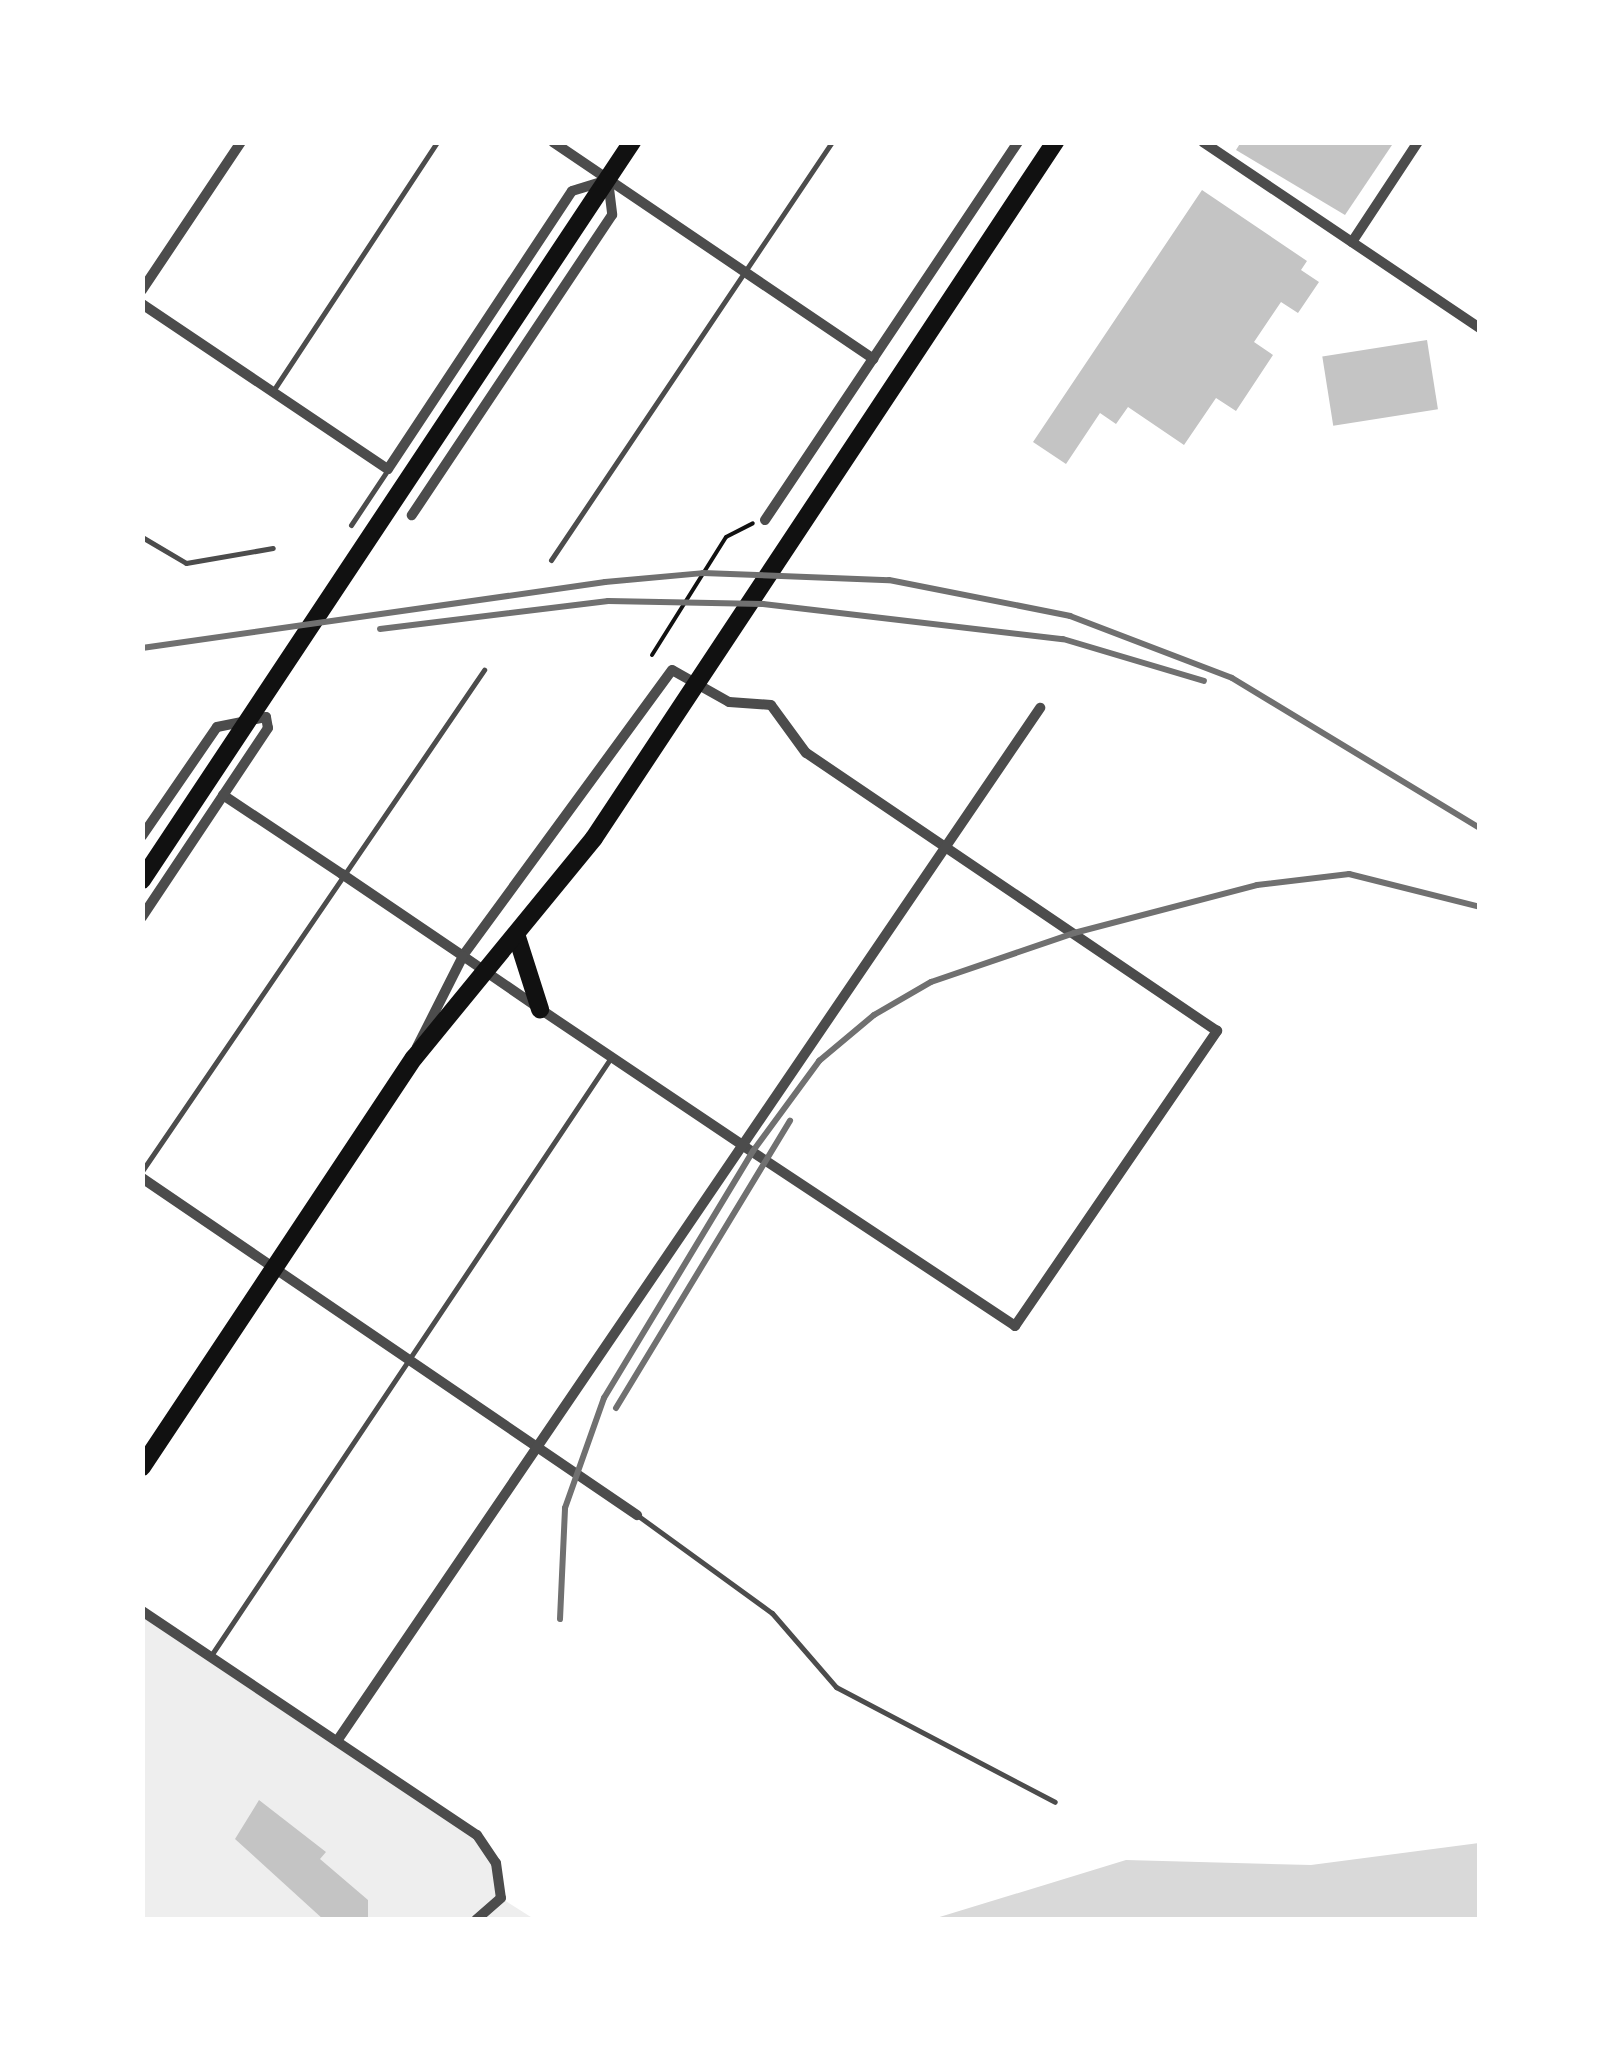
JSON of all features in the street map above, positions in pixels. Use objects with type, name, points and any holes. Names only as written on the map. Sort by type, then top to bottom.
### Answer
[{"type":"highway","points":[[142,880],[632,142]]},
{"type":"highway","points":[[142,1467],[414,1058],[594,838],[1055,142]]},
{"type":"highway","points":[[517,936],[540,1010]]},
{"type":"street","points":[[142,290],[241,142]]},
{"type":"street","points":[[553,142],[874,360]]},
{"type":"street","points":[[766,520],[1018,142]]},
{"type":"street","points":[[1204,142],[1219,147],[1480,328]]},
{"type":"street","points":[[1352,242],[1418,142]]},
{"type":"street","points":[[142,304],[388,469],[572,190],[608,180]]},
{"type":"street","points":[[412,515],[612,214],[608,180]]},
{"type":"street","points":[[223,796],[342,874],[463,956],[540,1010],[1015,1326],[1216,1031],[806,754],[771,705],[728,702],[686,672],[666,672],[514,897],[463,956],[414,1058]]},
{"type":"street","points":[[337,1742],[949,848],[1040,708]]},
{"type":"street","points":[[142,836],[216,726],[266,717],[223,796],[142,916]]},
{"type":"street","points":[[142,1175],[637,1515]]},
{"type":"street","points":[[142,1612],[478,1836],[496,1863],[500,1898],[476,1920]]},
{"type":"lane","points":[[273,391],[437,142]]},
{"type":"lane","points":[[551,560],[832,142]]},
{"type":"lane","points":[[351,525],[388,469]]},
{"type":"lane","points":[[142,537],[186,563],[273,548]]},
{"type":"lane","points":[[142,1175],[342,874],[484,670]]},
{"type":"lane","points":[[210,1656],[611,1057]]},
{"type":"lane","points":[[637,1515],[772,1614],[836,1688],[1055,1802]]},
{"type":"path","points":[[652,656],[726,537],[766,520]]},
{"type":"shaded area","points":[[142,1612],[477,1835],[496,1863],[501,1898],[534,1919],[143,1919]]},
{"type":"shaded area","points":[[1479,1843],[1479,1919],[933,1919],[1126,1860],[1311,1865]]},
{"type":"building","points":[[1241,142],[1394,142],[1345,215],[1236,150]]},
{"type":"building","points":[[1202,190],[1307,261],[1301,270],[1319,282],[1298,313],[1281,302],[1254,342],[1273,355],[1236,411],[1216,398],[1184,445],[1128,407],[1116,424],[1100,413],[1066,464],[1033,442]]},
{"type":"building","points":[[1427,340],[1438,409],[1333,426],[1322,357]]},
{"type":"building","points":[[259,1800],[326,1852],[320,1859],[368,1900],[368,1920],[324,1920],[235,1839]]},
{"type":"railway","points":[[142,648],[605,582],[703,573],[889,580],[1070,616],[1232,678],[1480,828]]},
{"type":"railway","points":[[380,629],[608,601],[763,604],[1063,639],[1204,681]]},
{"type":"railway","points":[[560,1619],[565,1508],[604,1398],[753,1151],[819,1061],[874,1015],[931,982],[1074,933],[1257,885],[1349,874],[1480,907]]},
{"type":"railway","points":[[616,1408],[790,1121]]}]
